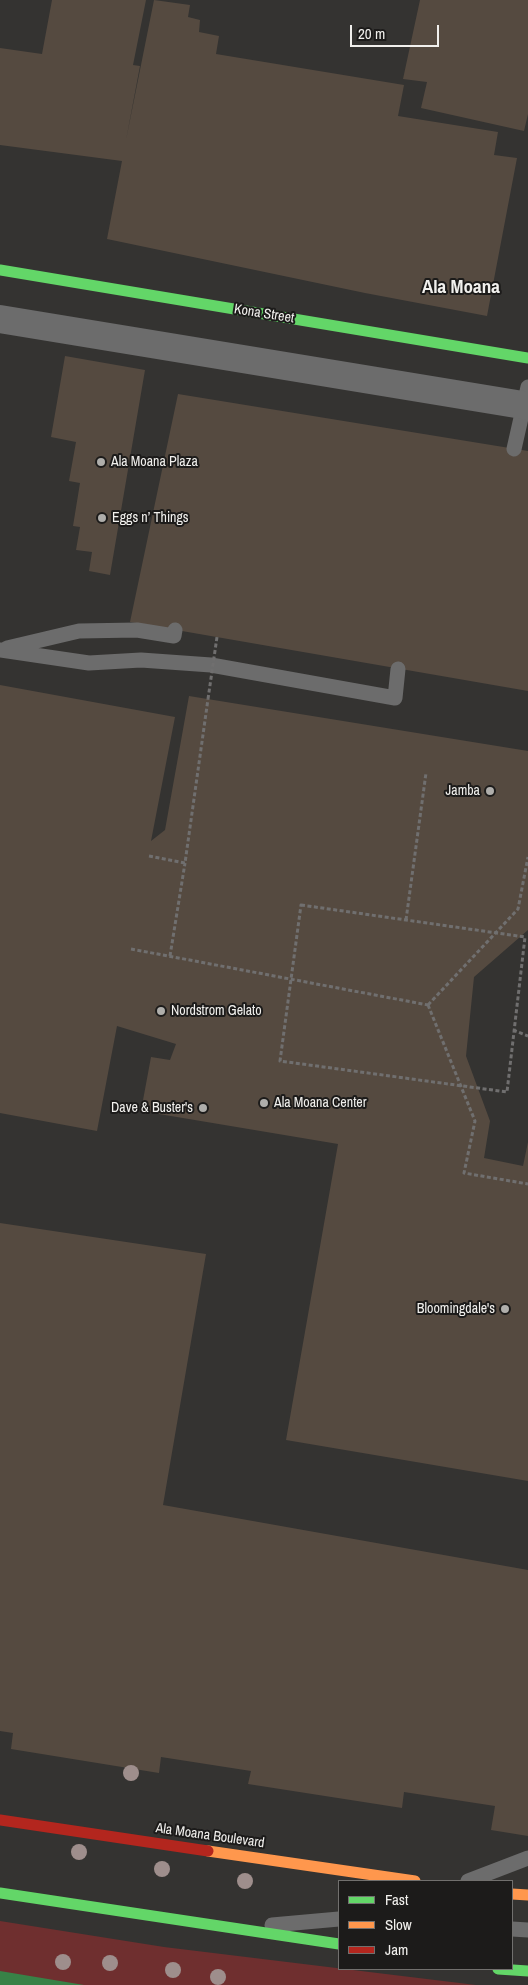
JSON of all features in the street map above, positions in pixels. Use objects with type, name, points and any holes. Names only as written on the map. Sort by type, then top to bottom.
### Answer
[{"type":"main road","name":"Kona Street","points":[[0,270],[528,358]]},
{"type":"main road","name":"Ala Moana Boulevard","points":[[0,1820],[408,1880]]},
{"type":"main road","points":[[0,1893],[338,1944]]},
{"type":"main road","points":[[513,1894],[528,1895]]},
{"type":"main road","points":[[513,1970],[528,1971]]},
{"type":"street","points":[[0,319],[527,400]]},
{"type":"lane","points":[[514,449],[527,400]]},
{"type":"lane","points":[[0,650],[79,631],[137,630],[174,636],[175,630]]},
{"type":"lane","points":[[0,650],[89,663],[141,660],[211,665],[394,698],[398,669]]},
{"type":"lane","points":[[471,1880],[528,1858]]},
{"type":"lane","points":[[241,1928],[338,1918]]},
{"type":"lane","points":[[513,1929],[528,1930]]},
{"type":"path","points":[[170,956],[217,638]]},
{"type":"path","points":[[406,920],[426,773]]},
{"type":"path","points":[[148,856],[185,863]]},
{"type":"path","points":[[428,1005],[518,909],[528,857]]},
{"type":"path","points":[[301,905],[525,937],[507,1092],[280,1061],[291,979],[301,905]]},
{"type":"path","points":[[291,979],[131,949],[428,1005]]},
{"type":"path","points":[[428,1005],[474,1121],[464,1173],[528,1184]]},
{"type":"path","points":[[513,1030],[528,1036]]},
{"type":"shaded area","points":[[0,1921],[164,1947],[338,1968],[338,1970],[353,1970],[476,1985],[0,1985]]},
{"type":"shaded area","points":[[0,1971],[84,1985],[0,1985]]},
{"type":"building","points":[[52,0],[146,0],[133,65],[140,66],[126,140],[154,0],[190,5],[188,17],[200,20],[199,32],[219,36],[216,54],[404,85],[398,116],[498,132],[494,155],[517,158],[487,316],[365,293],[107,239],[122,161],[0,145],[0,48],[42,54]]},
{"type":"building","points":[[420,0],[528,0],[528,114],[524,131],[421,108],[427,82],[403,79]]},
{"type":"building","name":"Ala Moana Plaza","points":[[65,356],[145,370],[110,575],[89,571],[92,552],[76,550],[80,527],[73,526],[80,483],[69,481],[76,442],[51,437]]},
{"type":"building","points":[[178,394],[528,451],[528,691],[130,622]]},
{"type":"building","points":[[0,685],[175,717],[151,841],[165,830],[189,696],[528,751],[528,930],[474,977],[466,1056],[490,1121],[484,1158],[523,1166],[528,1142],[528,1481],[286,1440],[338,1144],[141,1111],[151,1057],[170,1060],[176,1044],[117,1026],[97,1131],[0,1113]]},
{"type":"building","points":[[0,1223],[206,1254],[163,1505],[528,1570],[528,1836],[491,1830],[495,1806],[404,1792],[402,1808],[248,1784],[251,1771],[161,1757],[159,1773],[11,1749],[13,1733],[0,1731]]},
{"type":"traffic: fast","points":[[0,270],[528,358]]},
{"type":"traffic: fast","points":[[0,1893],[338,1944]]},
{"type":"traffic: fast","points":[[513,1970],[528,1971]]},
{"type":"traffic: slow","points":[[208,1851],[408,1880]]},
{"type":"traffic: slow","points":[[513,1894],[528,1895]]},
{"type":"traffic: jam","points":[[0,1820],[208,1851]]},
{"type":"place","name":"Ala Moana Plaza","points":[[101,462]]},
{"type":"place","name":"Eggs n’ Things","points":[[102,518]]},
{"type":"place","name":"Jamba","points":[[490,791]]},
{"type":"place","name":"Nordstrom Gelato","points":[[161,1011]]},
{"type":"place","name":"Ala Moana Center","points":[[264,1103]]},
{"type":"place","name":"Dave & Buster's","points":[[203,1108]]},
{"type":"place","name":"Bloomingdale's","points":[[505,1309]]},
{"type":"district","name":"Ala Moana","points":[[461,288]]}]
